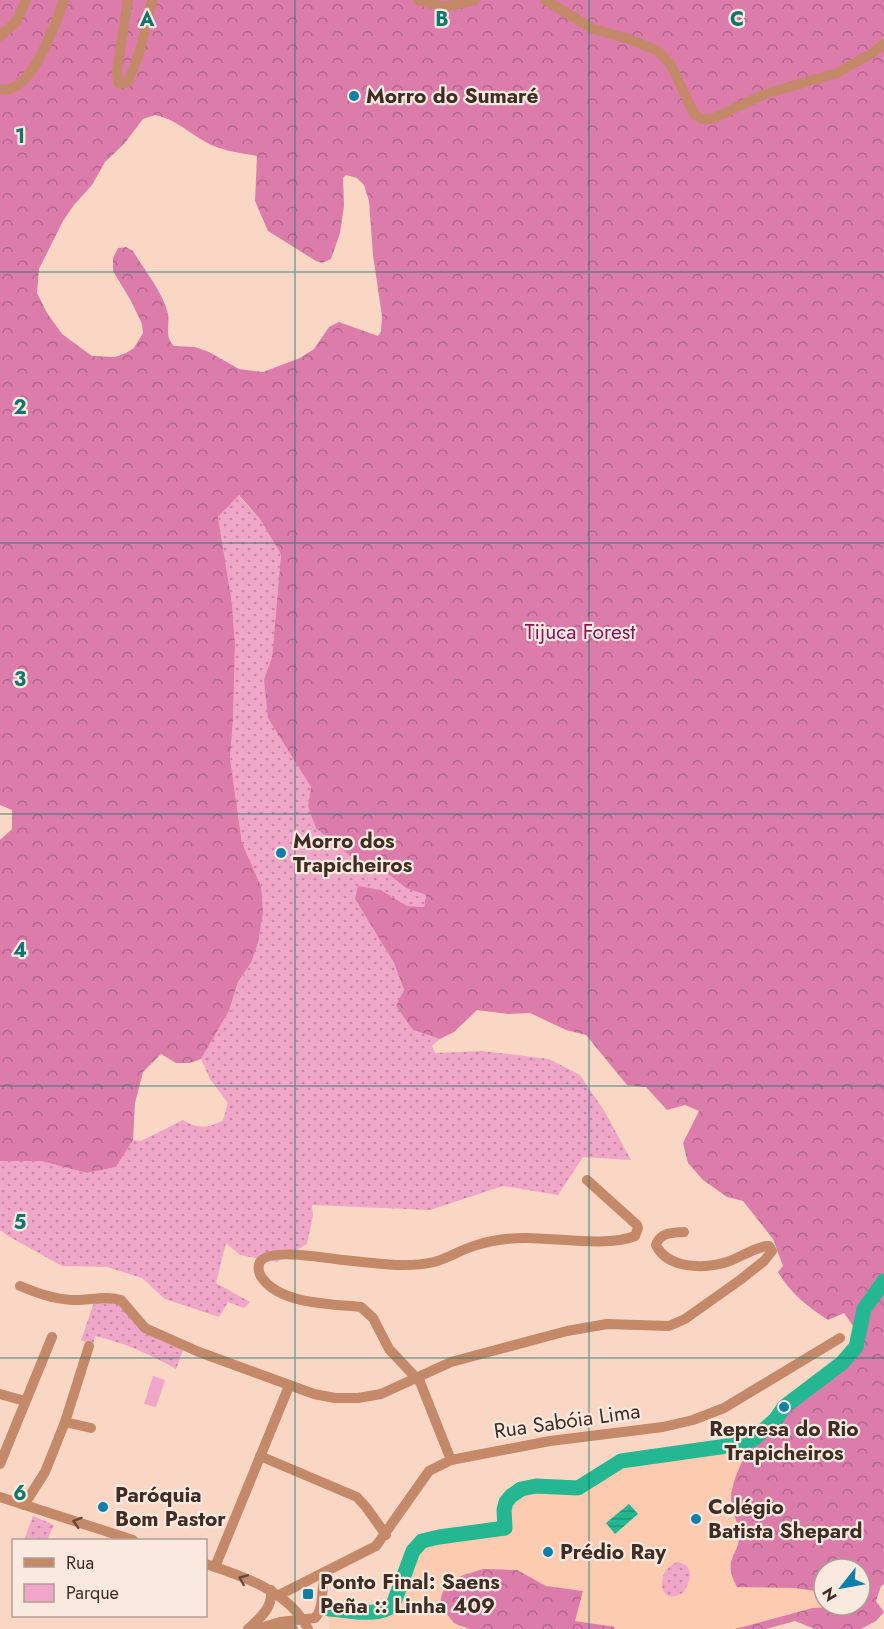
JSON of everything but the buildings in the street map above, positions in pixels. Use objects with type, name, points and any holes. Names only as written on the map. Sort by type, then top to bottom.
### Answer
[{"type":"street","points":[[0,36],[16,21],[26,0]]},
{"type":"street","points":[[0,89],[6,91],[15,88],[27,77],[53,31],[63,0]]},
{"type":"street","points":[[128,0],[117,71],[118,82],[121,84],[128,82],[141,48],[152,0]]},
{"type":"street","points":[[418,0],[443,7],[475,0]]},
{"type":"street","points":[[545,0],[593,28],[658,51],[671,65],[694,114],[702,119],[712,119],[765,94],[837,73],[884,44]]},
{"type":"street","points":[[451,1460],[420,1382],[389,1349],[367,1311],[361,1307],[296,1299],[279,1292],[267,1285],[260,1276],[258,1266],[261,1260],[274,1255],[291,1254],[342,1261],[406,1265],[434,1262],[478,1244],[506,1239],[590,1240],[627,1239],[635,1236],[638,1233],[637,1225],[587,1180]]},
{"type":"street","points":[[20,1286],[43,1295],[71,1300],[105,1298],[121,1300],[145,1328],[199,1352],[314,1394],[335,1398],[358,1398],[381,1394],[450,1362],[587,1327],[607,1324],[669,1326],[685,1319],[764,1262],[772,1251],[769,1246],[766,1246],[728,1261],[688,1265],[666,1256],[656,1245],[657,1240],[664,1235],[684,1232]]},
{"type":"street","points":[[0,1464],[52,1337]]},
{"type":"street","name":"Rua Sabóia Lima","points":[[275,1593],[327,1572],[376,1546],[386,1535],[421,1480],[429,1471],[451,1460],[550,1441],[663,1427],[693,1420],[724,1408],[840,1338]]},
{"type":"street","points":[[24,1505],[45,1472],[65,1422],[89,1346]]},
{"type":"street","points":[[289,1386],[210,1565],[275,1593],[306,1624]]},
{"type":"street","points":[[0,1394],[25,1401]]},
{"type":"street","points":[[65,1422],[91,1428]]},
{"type":"street","points":[[260,1456],[357,1497],[386,1535]]},
{"type":"street","points":[[0,1497],[130,1539]]},
{"type":"street","points":[[257,1629],[280,1622],[306,1624],[319,1614],[321,1585],[327,1572]]},
{"type":"street","points":[[248,1629],[270,1605],[275,1593]]},
{"type":"street","points":[[274,1629],[293,1629]]},
{"type":"shaded area","name":"Colégio Batista Shepard","points":[[788,1406],[855,1557],[812,1557],[812,1617],[835,1617],[815,1629],[795,1621],[766,1629],[329,1629],[330,1612],[378,1615],[393,1609],[417,1548],[431,1540],[508,1529],[507,1503],[523,1492],[537,1489],[577,1492],[616,1466],[753,1444]]},
{"type":"shaded area","points":[[629,1504],[638,1514],[615,1534],[606,1523]]},
{"type":"green space","name":"Tijuca Forest","points":[[0,0],[884,0],[884,1584],[881,1586],[876,1601],[884,1612],[876,1621],[861,1629],[815,1629],[795,1621],[766,1629],[735,1629],[812,1608],[812,1617],[872,1617],[872,1557],[812,1557],[812,1590],[737,1587],[731,1569],[732,1558],[739,1542],[738,1525],[731,1503],[732,1492],[746,1455],[758,1438],[784,1413],[788,1401],[830,1374],[860,1336],[844,1313],[828,1320],[794,1293],[778,1272],[783,1266],[773,1239],[743,1201],[727,1197],[703,1180],[688,1163],[683,1143],[699,1111],[685,1105],[667,1110],[646,1087],[627,1085],[586,1035],[566,1030],[530,1013],[508,1014],[477,1010],[454,1032],[440,1039],[413,1030],[396,1006],[404,990],[394,963],[355,899],[358,886],[381,890],[407,906],[424,907],[426,895],[406,888],[384,871],[349,855],[316,828],[308,806],[311,787],[268,718],[264,679],[272,657],[281,554],[259,518],[239,495],[218,517],[232,603],[235,645],[230,758],[242,843],[261,886],[263,912],[258,942],[251,963],[238,982],[229,1011],[201,1059],[190,1063],[176,1063],[161,1054],[143,1072],[135,1103],[133,1140],[116,1167],[87,1173],[41,1161],[0,1161],[0,840],[12,829],[12,810],[0,805]],"holes":[[[155,115],[179,125],[214,146],[257,156],[255,201],[268,231],[322,263],[331,259],[340,233],[344,206],[343,178],[346,175],[357,178],[364,185],[369,201],[373,255],[382,316],[381,331],[378,336],[339,322],[329,327],[314,349],[300,358],[263,372],[239,369],[195,347],[174,346],[169,338],[166,306],[133,251],[126,247],[118,248],[113,258],[113,271],[142,324],[143,333],[134,348],[115,357],[92,356],[62,334],[47,313],[37,293],[39,269],[63,221],[92,185],[105,162],[124,144],[143,119]]]},
{"type":"green space","points":[[238,495],[259,518],[281,554],[272,657],[264,679],[311,787],[308,806],[349,855],[384,871],[406,888],[426,895],[424,907],[407,906],[381,890],[355,899],[394,963],[404,990],[397,1006],[413,1030],[440,1039],[432,1046],[435,1053],[483,1051],[549,1059],[580,1075],[605,1112],[631,1160],[583,1157],[558,1195],[503,1186],[430,1210],[312,1205],[313,1216],[307,1244],[277,1262],[240,1255],[226,1243],[216,1283],[250,1302],[244,1308],[228,1302],[219,1317],[165,1299],[142,1278],[107,1267],[62,1266],[8,1236],[0,1230],[0,1161],[41,1161],[87,1173],[116,1167],[133,1140],[141,1141],[183,1120],[203,1127],[223,1120],[228,1103],[210,1079],[201,1059],[229,1011],[238,982],[251,963],[261,886],[242,843],[230,758],[235,645],[232,603],[218,517]]},
{"type":"green space","points":[[95,1300],[120,1300],[139,1327],[184,1348],[176,1369],[116,1342],[95,1336],[93,1345],[81,1340]]},
{"type":"green space","points":[[153,1376],[165,1380],[156,1407],[144,1404]]},
{"type":"green space","points":[[33,1516],[54,1525],[47,1539],[24,1539]]},
{"type":"green space","points":[[678,1562],[687,1567],[690,1574],[689,1579],[684,1592],[676,1596],[669,1596],[662,1587],[662,1580],[670,1566]]},
{"type":"green space","points":[[483,1569],[517,1570],[546,1586],[583,1591],[575,1621],[615,1627],[614,1629],[470,1629],[454,1623],[440,1605],[445,1589],[454,1580]]},
{"type":"waterway","points":[[329,1609],[354,1612],[387,1609],[393,1605],[413,1551],[422,1541],[505,1528],[506,1502],[521,1489],[536,1486],[578,1488],[621,1461],[741,1444],[754,1439],[776,1419],[784,1407],[842,1363],[856,1347],[864,1309],[884,1281]]},
{"type":"place","name":"Morro do Sumaré","points":[[354,96]]},
{"type":"place","name":"Morro dos Trapicheiros","points":[[281,853]]},
{"type":"place","name":"Represa do Rio Trapicheiros","points":[[784,1407]]},
{"type":"place","name":"Paróquia Bom Pastor","points":[[103,1507]]},
{"type":"place","name":"Colégio Batista Shepard","points":[[696,1519]]},
{"type":"place","name":"Prédio Ray","points":[[548,1552]]},
{"type":"place","name":"Ponto Final: Saens Peña :: Linha 409","points":[[308,1594]]}]
